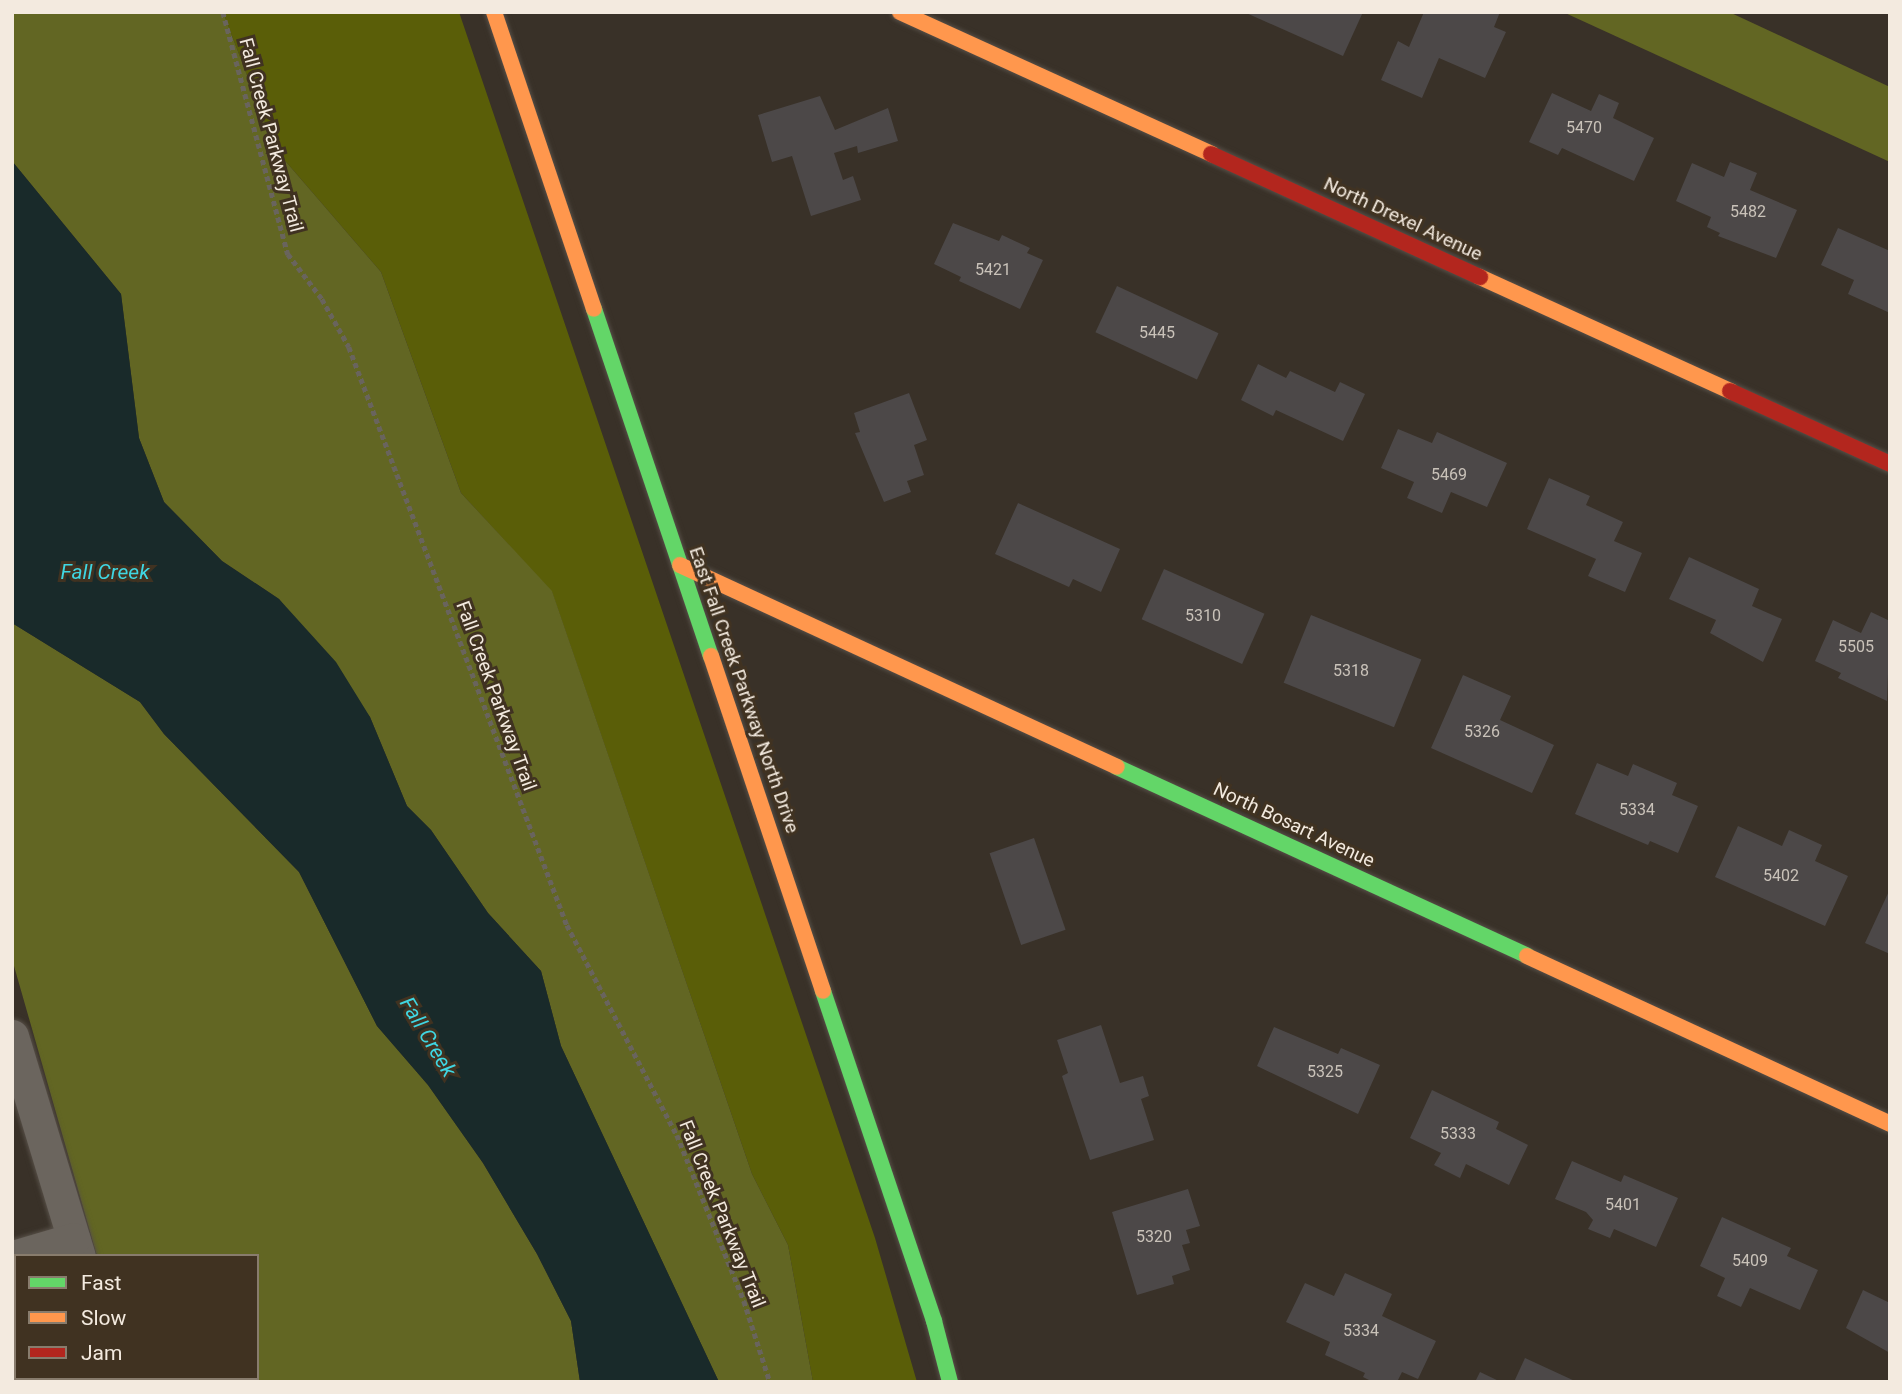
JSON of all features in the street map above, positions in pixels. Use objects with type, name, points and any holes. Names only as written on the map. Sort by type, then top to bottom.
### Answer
[{"type":"street","name":"East Fall Creek Parkway North Drive","points":[[494,12],[953,1380]]},
{"type":"street","name":"North Drexel Avenue","points":[[900,12],[1890,464]]},
{"type":"street","name":"North Bosart Avenue","points":[[680,565],[1890,1124]]},
{"type":"street","points":[[12,1036],[76,1247],[29,1254]]},
{"type":"path","name":"Fall Creek Parkway Trail","points":[[223,12],[288,254],[322,299],[349,347],[566,925],[677,1135],[744,1301],[769,1382]]},
{"type":"shaded area","points":[[223,12],[459,12],[875,1238],[917,1382],[813,1382],[788,1245],[752,1174],[552,592],[461,493],[381,272],[275,149]]},
{"type":"green space","points":[[12,12],[223,12],[275,149],[381,272],[461,493],[552,591],[752,1174],[788,1245],[813,1382],[719,1382],[561,1046],[541,971],[488,913],[431,830],[407,806],[370,717],[279,599],[222,561],[164,502],[139,438],[121,294],[12,161]]},
{"type":"green space","points":[[1563,12],[1729,12],[1890,87],[1890,162]]},
{"type":"green space","points":[[12,623],[140,702],[164,734],[299,872],[377,1026],[428,1085],[483,1163],[537,1254],[571,1321],[580,1382],[132,1382],[259,1380],[259,1254],[96,1254],[12,959]]},
{"type":"water","name":"Fall Creek","points":[[12,161],[121,294],[139,438],[164,502],[222,561],[279,599],[336,662],[370,717],[407,806],[431,830],[488,913],[541,971],[561,1046],[719,1382],[580,1382],[571,1321],[537,1254],[483,1163],[428,1085],[377,1026],[299,872],[164,734],[140,702],[12,623]]},
{"type":"building","points":[[1244,12],[1363,12],[1343,56]]},
{"type":"building","points":[[1424,12],[1500,12],[1494,27],[1506,32],[1485,78],[1439,58],[1422,98],[1381,80],[1398,41],[1409,47]]},
{"type":"building","points":[[1552,93],[1591,111],[1599,94],[1619,103],[1613,118],[1654,138],[1634,181],[1562,148],[1558,155],[1529,142]]},
{"type":"building","points":[[820,96],[835,130],[888,108],[898,141],[858,153],[857,146],[834,153],[843,180],[853,176],[861,200],[811,216],[792,156],[772,162],[758,115]]},
{"type":"building","points":[[1730,162],[1757,173],[1750,190],[1797,210],[1776,258],[1718,236],[1720,233],[1707,227],[1711,217],[1676,201],[1692,163],[1724,177]]},
{"type":"building","points":[[953,223],[999,241],[1002,235],[1030,248],[1027,253],[1043,260],[1020,309],[959,281],[961,277],[934,264]]},
{"type":"building","points":[[1838,228],[1890,251],[1890,313],[1848,294],[1854,280],[1821,265]]},
{"type":"building","points":[[1117,286],[1219,333],[1197,380],[1095,332]]},
{"type":"building","points":[[1258,364],[1286,378],[1290,371],[1335,392],[1340,382],[1365,394],[1343,441],[1276,410],[1273,416],[1241,400]]},
{"type":"building","points":[[909,393],[927,440],[914,445],[924,475],[907,481],[911,492],[884,502],[855,433],[860,432],[854,413]]},
{"type":"building","points":[[1398,429],[1432,443],[1437,432],[1507,463],[1487,507],[1451,492],[1442,513],[1407,498],[1414,482],[1381,468]]},
{"type":"building","points":[[1549,478],[1590,496],[1586,505],[1623,522],[1614,541],[1642,553],[1625,592],[1588,576],[1596,559],[1527,529]]},
{"type":"building","points":[[1018,503],[1120,549],[1101,592],[1073,579],[1069,587],[995,554]]},
{"type":"building","points":[[1689,557],[1759,589],[1752,606],[1782,619],[1763,662],[1710,633],[1716,620],[1669,599]]},
{"type":"building","points":[[1164,569],[1264,614],[1242,664],[1142,619]]},
{"type":"building","points":[[1871,612],[1890,621],[1887,701],[1838,678],[1841,673],[1815,661],[1833,620],[1861,633]]},
{"type":"building","points":[[1311,615],[1421,660],[1394,727],[1284,683]]},
{"type":"building","points":[[1463,675],[1511,696],[1500,720],[1554,745],[1532,793],[1431,748]]},
{"type":"building","points":[[1597,763],[1628,776],[1633,764],[1677,783],[1672,795],[1698,806],[1678,853],[1650,841],[1648,845],[1575,814]]},
{"type":"building","points":[[1738,826],[1782,846],[1789,830],[1822,845],[1815,861],[1848,876],[1825,926],[1715,877]]},
{"type":"building","points":[[1034,838],[1066,930],[1021,945],[990,853]]},
{"type":"building","points":[[1890,889],[1890,954],[1865,943]]},
{"type":"building","points":[[1101,1025],[1120,1083],[1143,1076],[1149,1096],[1141,1099],[1154,1140],[1090,1160],[1062,1076],[1068,1073],[1057,1040]]},
{"type":"building","points":[[1274,1027],[1338,1054],[1341,1048],[1380,1065],[1358,1114],[1257,1066]]},
{"type":"building","points":[[1432,1090],[1499,1122],[1496,1129],[1528,1145],[1509,1185],[1466,1164],[1460,1178],[1434,1165],[1441,1153],[1410,1138]]},
{"type":"building","points":[[1572,1161],[1621,1182],[1624,1175],[1678,1198],[1656,1247],[1614,1229],[1610,1238],[1588,1229],[1593,1220],[1586,1212],[1555,1199]]},
{"type":"building","points":[[1188,1189],[1200,1226],[1186,1230],[1190,1243],[1182,1245],[1190,1270],[1172,1276],[1174,1284],[1137,1295],[1112,1212]]},
{"type":"building","points":[[1722,1217],[1791,1248],[1787,1256],[1818,1270],[1800,1310],[1750,1288],[1741,1307],[1717,1296],[1725,1278],[1700,1266]]},
{"type":"building","points":[[1345,1273],[1392,1294],[1382,1316],[1436,1341],[1418,1379],[1402,1372],[1397,1382],[1373,1382],[1363,1377],[1365,1373],[1325,1355],[1330,1342],[1286,1322],[1305,1283],[1334,1296]]},
{"type":"building","points":[[1863,1290],[1890,1303],[1890,1353],[1846,1328]]},
{"type":"building","points":[[1525,1358],[1577,1382],[1514,1382]]},
{"type":"building","points":[[12,1364],[14,1380],[19,1382],[12,1382]]},
{"type":"building","points":[[1480,1372],[1501,1382],[1475,1382]]},
{"type":"traffic: fast","points":[[594,309],[711,656]]},
{"type":"traffic: fast","points":[[1117,767],[1527,956]]},
{"type":"traffic: fast","points":[[823,991],[934,1321],[950,1382]]},
{"type":"traffic: slow","points":[[494,12],[594,309]]},
{"type":"traffic: slow","points":[[900,12],[1211,154]]},
{"type":"traffic: slow","points":[[1480,277],[1730,391]]},
{"type":"traffic: slow","points":[[680,565],[1117,767]]},
{"type":"traffic: slow","points":[[711,656],[823,991]]},
{"type":"traffic: slow","points":[[1527,956],[1890,1124]]},
{"type":"traffic: jam","points":[[1211,154],[1480,277]]},
{"type":"traffic: jam","points":[[1730,391],[1890,464]]}]
